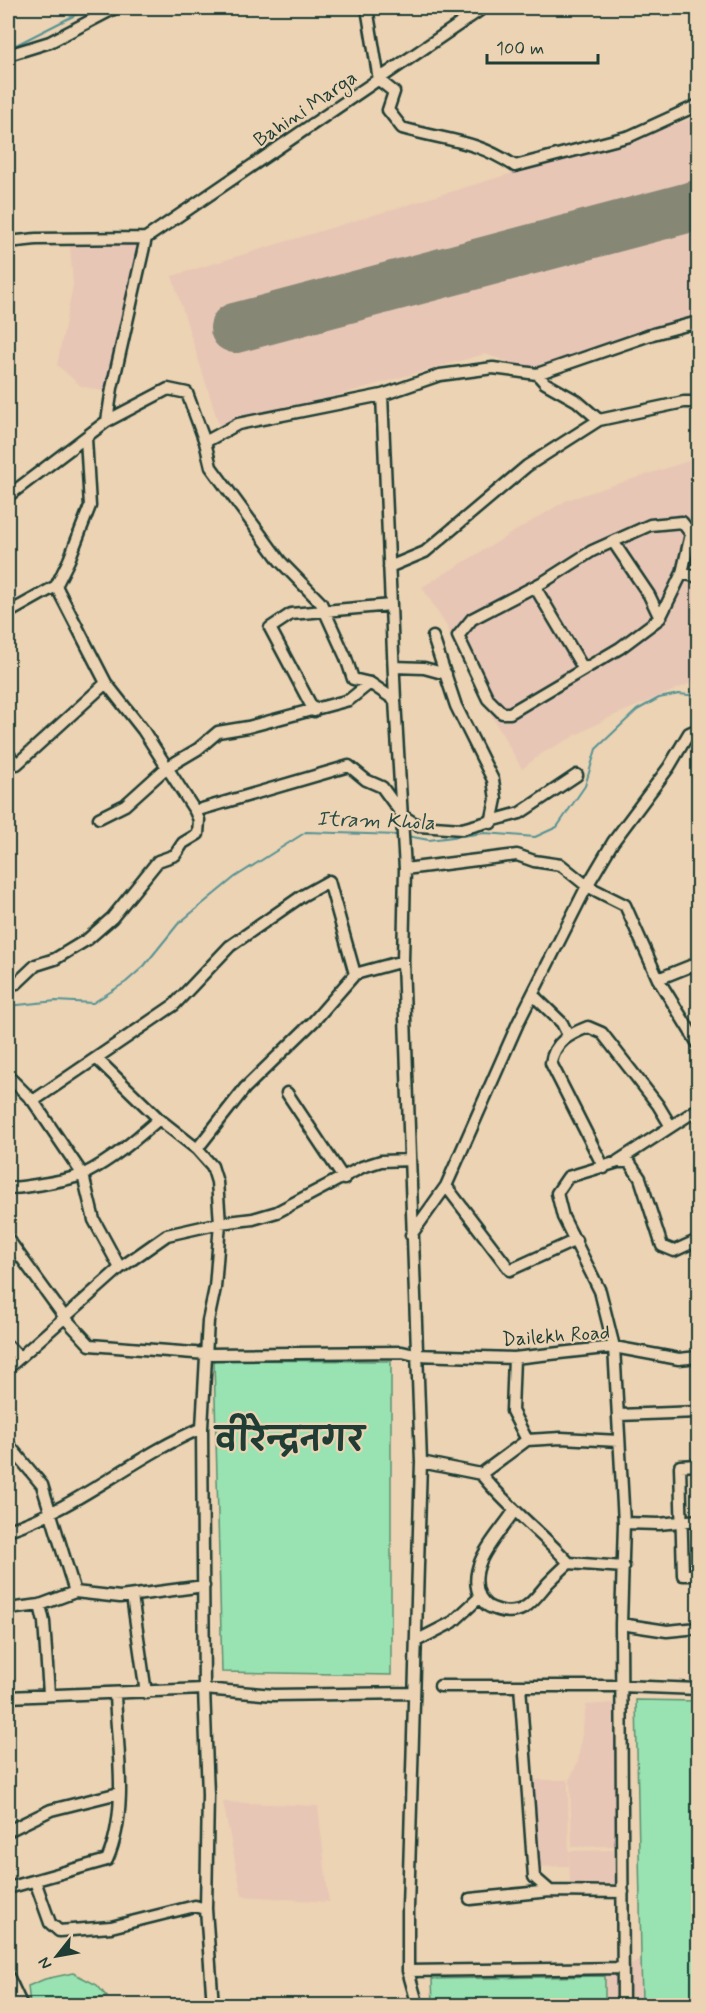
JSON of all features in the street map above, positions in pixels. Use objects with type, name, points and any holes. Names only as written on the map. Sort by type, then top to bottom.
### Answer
[{"type":"street","points":[[8,55],[50,42],[116,8]]},
{"type":"street","points":[[367,8],[379,80],[394,92],[388,110],[402,128],[466,141],[495,153],[515,166],[630,136],[699,105]]},
{"type":"street","name":"Bahini Marga","points":[[146,238],[483,8]]},
{"type":"street","points":[[8,242],[36,238],[146,238],[112,388],[107,421]]},
{"type":"street","points":[[205,442],[238,424],[382,396],[440,375],[493,368],[537,374],[653,333],[699,322]]},
{"type":"street","points":[[537,374],[545,383],[577,401],[599,420]]},
{"type":"street","points":[[8,496],[107,421],[168,389],[187,393],[205,442],[211,467],[280,561],[321,603],[346,658],[353,680],[370,683],[395,700]]},
{"type":"street","points":[[382,396],[395,700],[404,840],[403,961],[411,1235],[416,1300],[415,1355],[421,1462],[416,1641],[412,1693],[408,1971],[418,2006]]},
{"type":"street","points":[[389,567],[425,552],[527,466],[599,420],[684,402],[699,402]]},
{"type":"street","points":[[8,613],[57,586],[90,506],[86,438]]},
{"type":"street","points":[[682,522],[691,534],[682,573],[660,618],[620,648],[510,713],[502,712],[488,699],[458,636],[472,619],[535,587],[591,550],[614,543],[650,525],[682,522]]},
{"type":"street","points":[[614,543],[649,595],[660,618]]},
{"type":"street","points":[[682,573],[699,577]]},
{"type":"street","points":[[8,985],[16,983],[36,965],[55,959],[88,939],[112,918],[158,861],[175,855],[183,843],[198,834],[199,820],[195,811],[143,730],[106,683],[57,586]]},
{"type":"street","points":[[535,587],[583,668]]},
{"type":"street","points":[[314,711],[270,628],[291,614],[391,605]]},
{"type":"street","points":[[433,638],[456,706],[493,780],[496,799],[491,823]]},
{"type":"street","points":[[394,667],[424,668],[446,674]]},
{"type":"street","points":[[8,754],[17,764],[106,683]]},
{"type":"street","points":[[99,818],[125,805],[166,768],[198,749],[218,732],[314,711],[349,700],[370,683]]},
{"type":"street","points":[[411,1235],[446,1186],[476,1112],[587,886],[613,842],[669,767],[689,733],[699,729]]},
{"type":"street","points":[[195,811],[349,766],[366,780],[382,787],[403,820],[419,826],[462,829],[491,823],[520,813],[577,775]]},
{"type":"street","points":[[405,869],[518,855],[534,861],[561,865],[587,886],[625,905],[658,979],[699,1044]]},
{"type":"street","points":[[699,859],[699,870]]},
{"type":"street","points":[[33,1101],[174,1005],[230,946],[302,896],[329,881],[355,974]]},
{"type":"street","points":[[196,1149],[245,1088],[314,1021],[355,974],[403,961]]},
{"type":"street","points":[[658,979],[699,963]]},
{"type":"street","points":[[533,995],[562,1023],[568,1035]]},
{"type":"street","points":[[604,1168],[550,1063],[552,1053],[568,1035],[588,1027],[602,1033],[658,1104],[670,1125]]},
{"type":"street","points":[[96,1058],[159,1119],[196,1149],[212,1166],[215,1174],[220,1222],[215,1288],[208,1321],[202,1428],[204,1689],[208,1794],[206,1909],[213,2006]]},
{"type":"street","points":[[8,1076],[33,1101],[83,1174],[94,1220],[120,1268]]},
{"type":"street","points":[[288,1093],[344,1179]]},
{"type":"street","points":[[623,2006],[621,1624],[624,1523],[614,1347],[600,1291],[563,1217],[557,1192],[568,1177],[618,1162],[670,1125],[699,1109]]},
{"type":"street","points":[[8,1188],[23,1188],[83,1174],[127,1146],[159,1119]]},
{"type":"street","points":[[8,1368],[66,1319],[120,1268],[167,1235],[220,1222],[253,1219],[277,1212],[344,1179],[363,1167],[381,1161],[410,1160]]},
{"type":"street","points":[[618,1162],[629,1162],[640,1178],[662,1246],[674,1251],[699,1240]]},
{"type":"street","points":[[446,1186],[510,1270],[576,1240]]},
{"type":"street","name":"Dailekh Road","points":[[8,1239],[66,1319],[90,1345],[207,1354],[402,1352],[415,1355],[514,1358],[614,1347],[679,1359],[699,1357]]},
{"type":"street","points":[[8,1346],[19,1357]]},
{"type":"street","points":[[514,1358],[512,1411],[527,1440]]},
{"type":"street","points":[[619,1415],[699,1412]]},
{"type":"street","points":[[8,1530],[52,1514],[177,1438],[202,1428]]},
{"type":"street","points":[[481,1474],[527,1440],[561,1438],[619,1441]]},
{"type":"street","points":[[8,1444],[42,1485],[75,1592]]},
{"type":"street","points":[[421,1462],[481,1474],[514,1511],[545,1537],[569,1563],[624,1567]]},
{"type":"street","points":[[699,1465],[680,1466],[683,1575],[699,1575]]},
{"type":"street","points":[[514,1511],[489,1546],[477,1568],[480,1597],[486,1606],[503,1612],[519,1611],[533,1603],[548,1583],[569,1563]]},
{"type":"street","points":[[624,1523],[659,1524],[699,1520]]},
{"type":"street","points":[[8,1609],[40,1605],[75,1592],[98,1596],[132,1596],[204,1586]]},
{"type":"street","points":[[132,1596],[146,1693]]},
{"type":"street","points":[[416,1641],[453,1622],[480,1597]]},
{"type":"street","points":[[40,1605],[44,1622],[49,1694]]},
{"type":"street","points":[[621,1624],[667,1631],[699,1628]]},
{"type":"street","points":[[440,1686],[622,1686],[699,1689]]},
{"type":"street","points":[[520,1686],[534,1877],[550,1891]]},
{"type":"street","points":[[8,1697],[49,1694],[114,1695],[204,1689],[274,1695],[412,1693]]},
{"type":"street","points":[[8,1888],[107,1860],[116,1841],[119,1793],[114,1695]]},
{"type":"street","points":[[8,1831],[51,1810],[119,1793]]},
{"type":"street","points":[[35,1881],[50,1923],[59,1930],[111,1927],[195,1906],[206,1909]]},
{"type":"street","points":[[470,1899],[550,1891],[623,1892]]},
{"type":"street","points":[[408,1971],[623,1968]]},
{"type":"street","points":[[8,1976],[21,2006]]},
{"type":"shaded area","points":[[698,117],[698,319],[681,321],[535,371],[485,354],[220,428],[172,276]]},
{"type":"shaded area","points":[[102,240],[143,243],[110,393],[81,386],[57,365],[73,285],[70,245]]},
{"type":"shaded area","points":[[698,458],[698,680],[606,719],[541,754],[522,769],[477,690],[447,627],[422,587],[567,500]]},
{"type":"shaded area","points":[[615,1703],[616,1846],[572,1847],[570,1779],[578,1761],[586,1705]]},
{"type":"shaded area","points":[[534,1780],[568,1780],[569,1866],[535,1867]]},
{"type":"shaded area","points":[[223,1802],[318,1806],[329,1902],[242,1896]]},
{"type":"shaded area","points":[[614,1850],[615,1884],[570,1885],[569,1851]]},
{"type":"shaded area","points":[[643,1958],[642,2005],[605,2005],[605,1976]]},
{"type":"green space","points":[[214,1360],[391,1361],[391,1675],[222,1672]]},
{"type":"green space","points":[[636,1700],[698,1701],[698,2005],[642,2005]]},
{"type":"green space","points":[[73,1973],[97,1985],[107,1997],[30,2005],[28,1986],[45,1979]]},
{"type":"green space","points":[[605,1976],[605,2005],[433,2005],[432,1979]]},
{"type":"waterway","points":[[8,44],[12,47],[89,8]]},
{"type":"waterway","name":"Itram Khola","points":[[407,836],[429,840],[485,833],[535,837],[557,827],[585,786],[596,749],[637,710],[659,698],[679,694],[698,696]]},
{"type":"waterway","name":"Itram Khola","points":[[8,1006],[56,1001],[93,1003],[126,982],[144,966],[178,924],[235,877],[306,832],[398,835]]},
{"type":"taxiway","points":[[691,207],[698,210]]},
{"type":"runway","points":[[235,328],[698,205]]},
{"type":"district","name":"वीरेन्द्रनगर","points":[[290,1439]]}]
